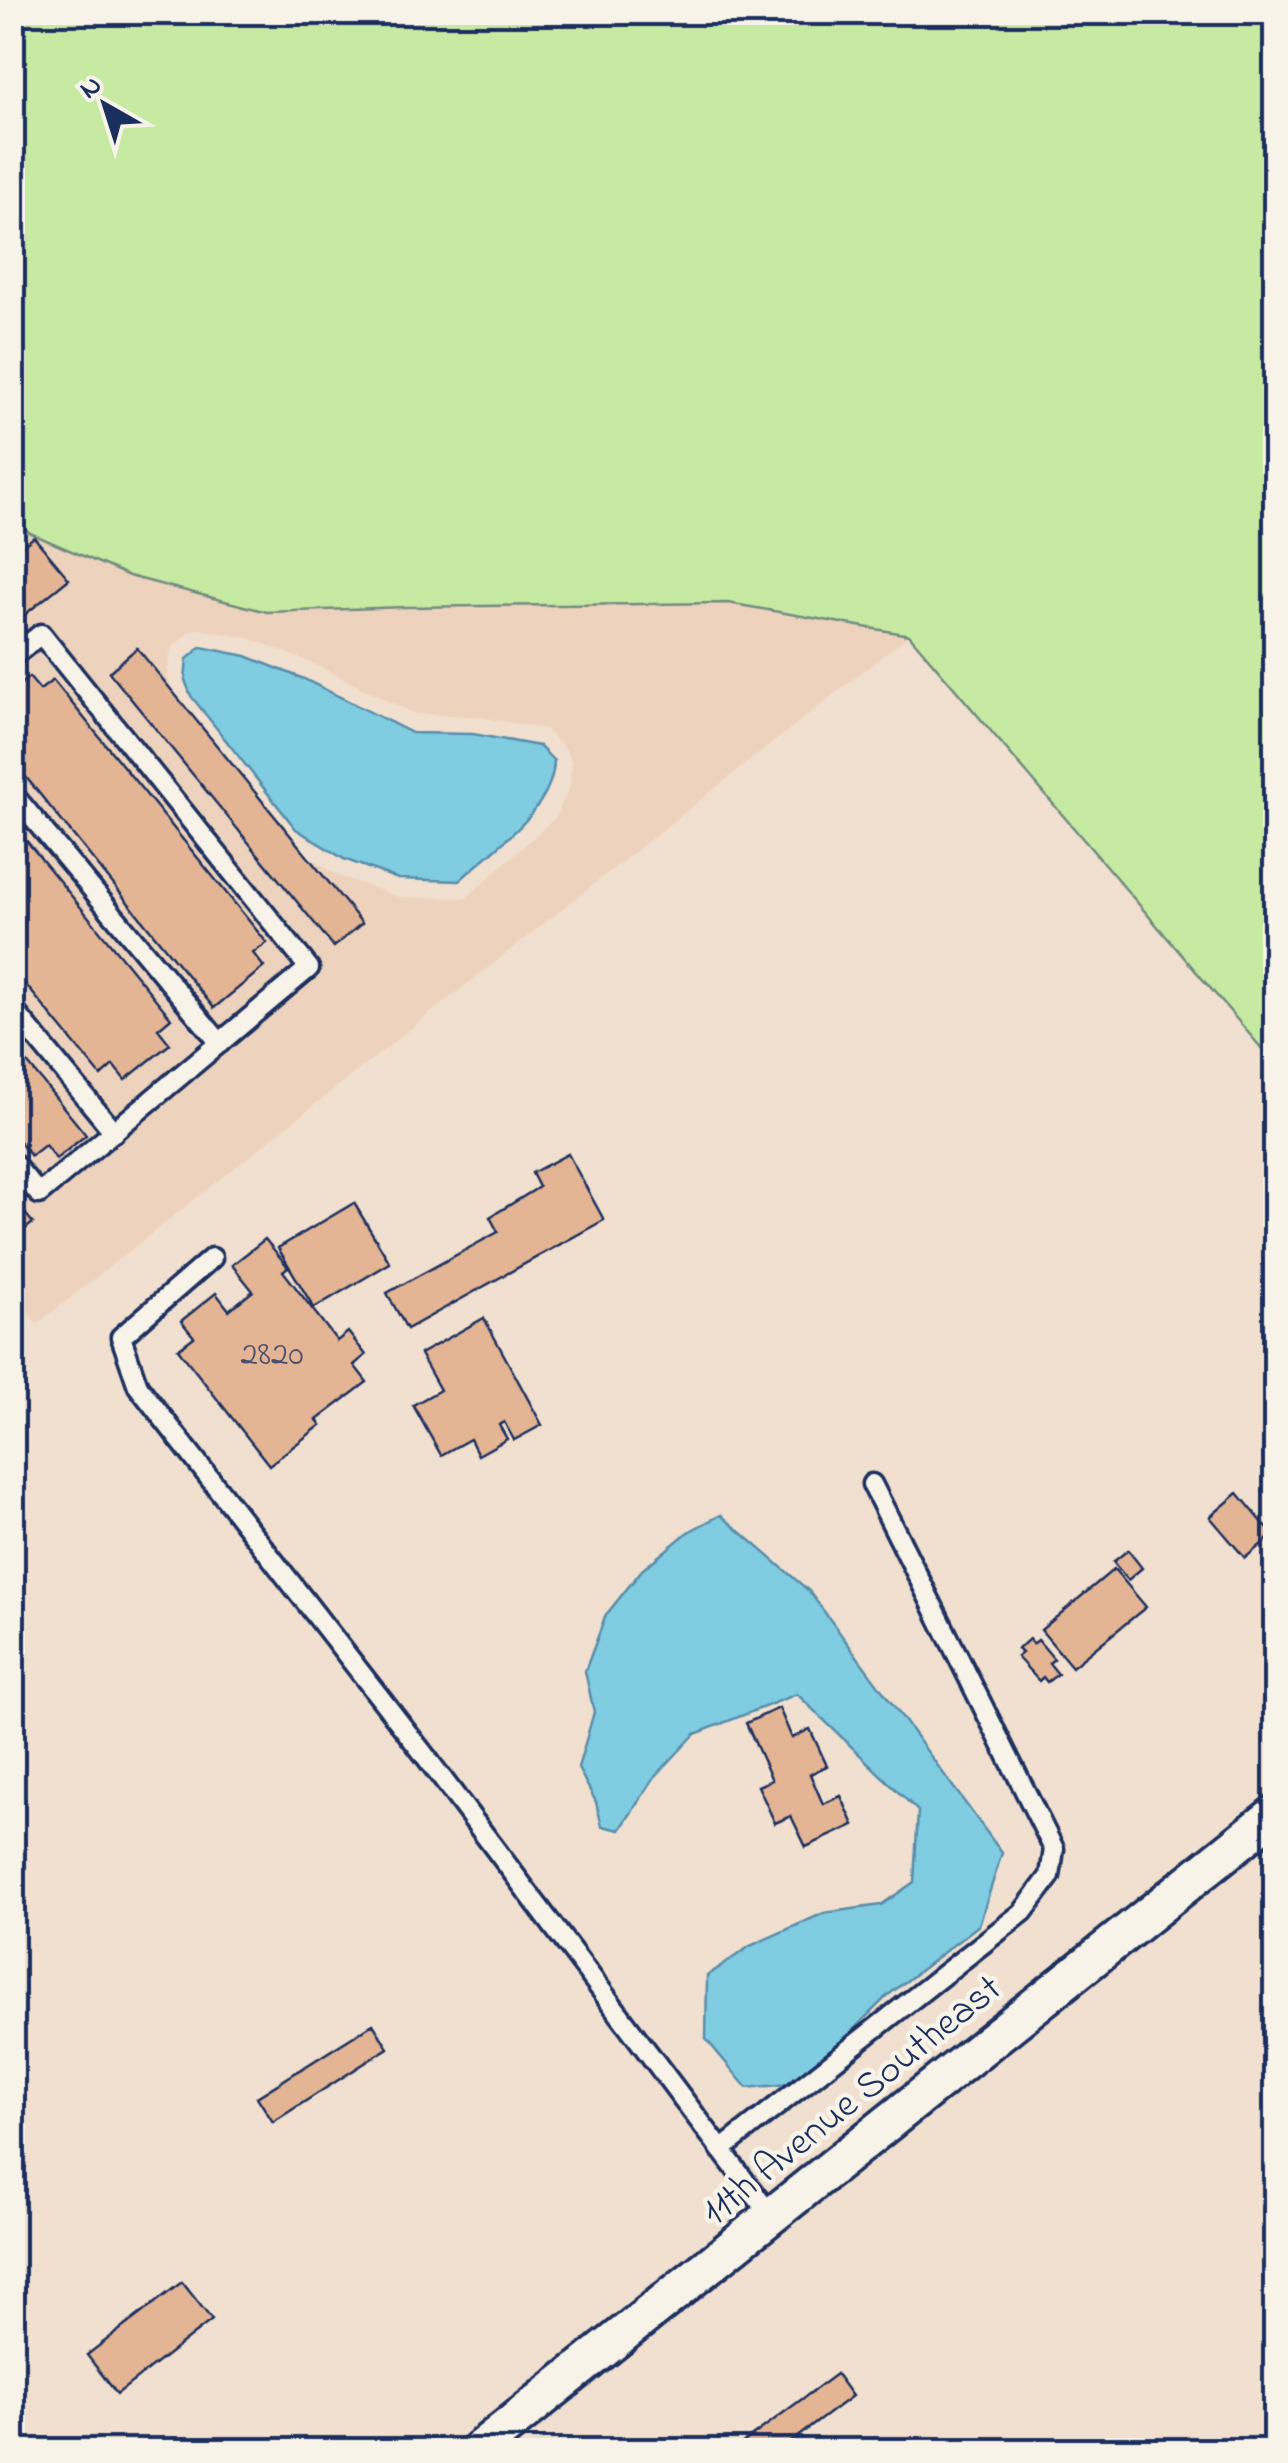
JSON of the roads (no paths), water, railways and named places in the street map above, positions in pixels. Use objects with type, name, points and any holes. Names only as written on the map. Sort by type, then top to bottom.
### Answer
[{"type":"street","name":"11th Avenue Southeast","points":[[478,2450],[1276,1813]]},
{"type":"lane","points":[[12,657],[41,634],[309,968],[39,1194],[12,1162]]},
{"type":"lane","points":[[12,793],[220,1043]]},
{"type":"lane","points":[[12,1008],[114,1132]]},
{"type":"lane","points":[[212,1258],[121,1337],[138,1386],[423,1753],[771,2216]]},
{"type":"lane","points":[[721,2150],[1023,1912],[1050,1876],[1054,1849],[872,1484]]},
{"type":"water","points":[[201,647],[246,656],[304,679],[412,733],[473,734],[539,746],[554,761],[551,779],[544,796],[519,828],[459,881],[398,879],[344,859],[296,829],[191,696],[185,680],[187,659]]},
{"type":"water","points":[[721,1515],[809,1591],[1002,1853],[979,1925],[887,1996],[800,2083],[747,2088],[706,2039],[707,1976],[750,1946],[824,1913],[881,1905],[914,1882],[918,1811],[797,1694],[695,1734],[654,1778],[620,1830],[602,1826],[596,1802],[578,1768],[594,1712],[585,1671],[606,1615],[642,1570],[688,1532]]}]
